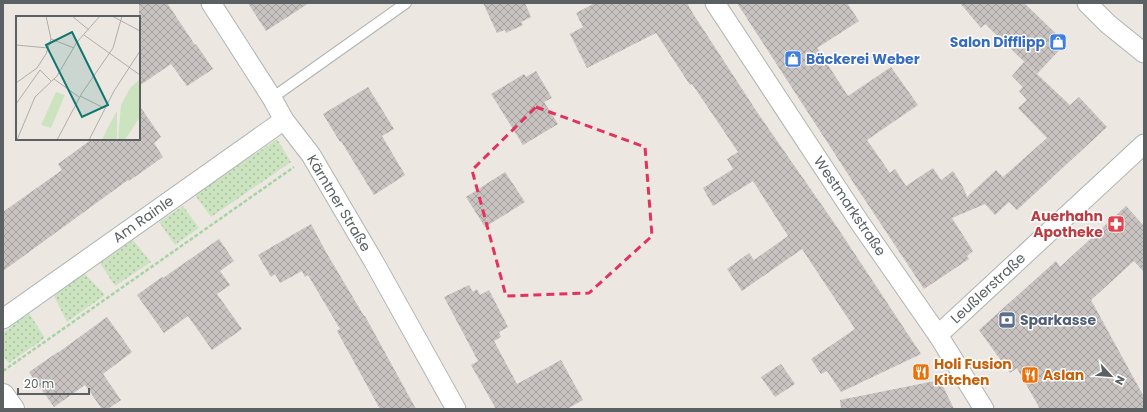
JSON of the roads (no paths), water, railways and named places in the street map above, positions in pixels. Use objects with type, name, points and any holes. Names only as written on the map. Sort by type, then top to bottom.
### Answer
[{"type":"street","name":"Kärntner Straße","points":[[211,3],[272,98],[284,120],[311,155],[374,262],[456,409]]},
{"type":"street","name":"Westmarkstraße","points":[[716,3],[860,223],[938,335],[984,409]]},
{"type":"street","points":[[1087,3],[1108,24],[1144,53]]},
{"type":"street","name":"Am Rainle","points":[[3,319],[284,120]]},
{"type":"street","name":"Leußlerstraße","points":[[938,335],[1144,144]]},
{"type":"street","points":[[3,395],[13,409]]},
{"type":"lane","points":[[272,98],[406,3]]},
{"type":"place","name":"Salon Difflipp","points":[[1058,42]]},
{"type":"place","name":"Bäckerei Weber","points":[[793,59]]},
{"type":"place","name":"Auerhahn Apotheke","points":[[1116,224]]},
{"type":"place","name":"Sparkasse","points":[[1007,320]]},
{"type":"place","name":"Holi Fusion Kitchen","points":[[921,372]]},
{"type":"place","name":"Aslan","points":[[1030,375]]}]
